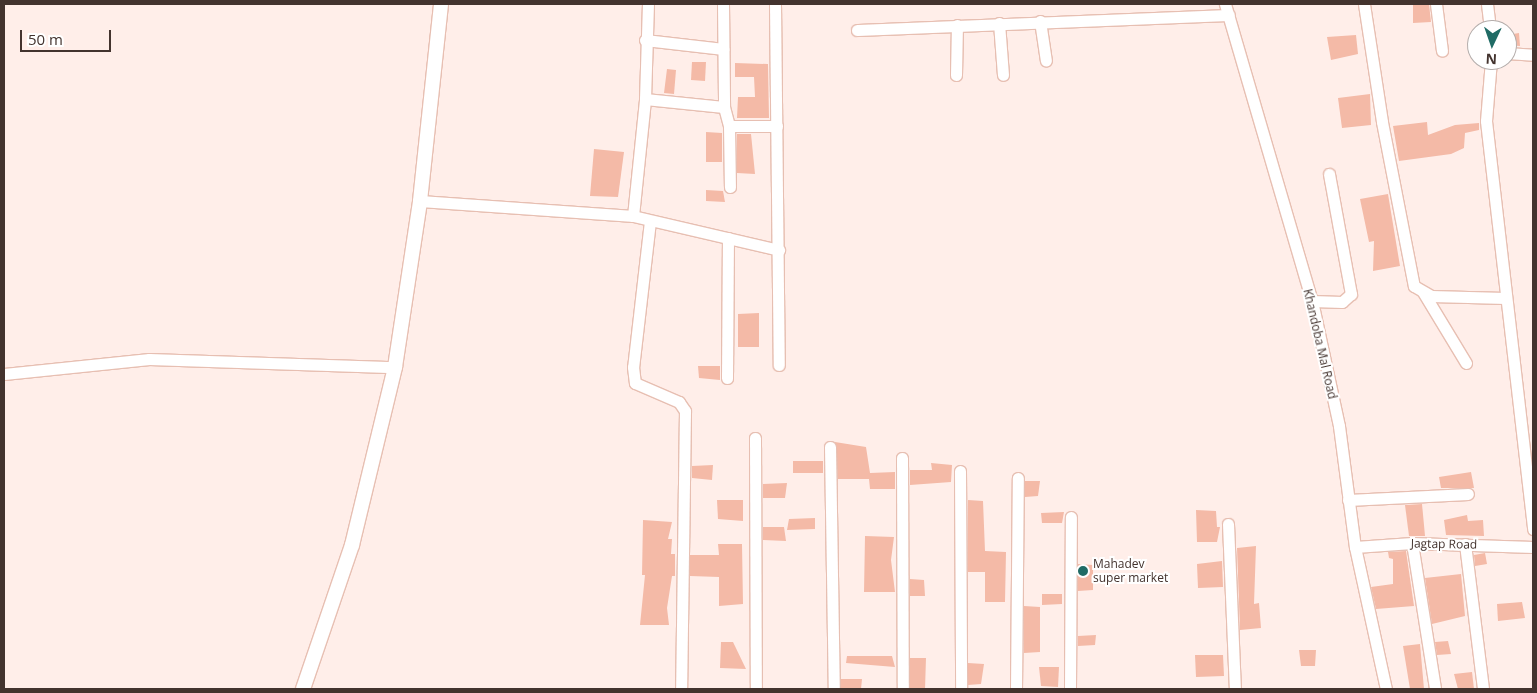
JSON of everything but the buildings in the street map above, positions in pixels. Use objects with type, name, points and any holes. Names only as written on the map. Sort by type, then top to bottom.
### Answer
[{"type":"street","points":[[303,689],[352,545],[396,367],[420,201],[441,4]]},
{"type":"street","points":[[633,216],[645,99],[645,40],[648,4]]},
{"type":"street","points":[[723,4],[724,107],[729,126],[730,187]]},
{"type":"street","points":[[775,4],[779,365]]},
{"type":"street","name":"Khandoba Mal Road","points":[[1225,4],[1312,301],[1339,426],[1355,547],[1386,689]]},
{"type":"street","points":[[1364,4],[1406,253],[1414,286],[1423,292],[1466,363]]},
{"type":"street","points":[[1436,4],[1442,51]]},
{"type":"street","points":[[1487,4],[1489,20]]},
{"type":"street","points":[[857,30],[1040,21],[1229,15]]},
{"type":"street","points":[[1040,21],[1046,61]]},
{"type":"street","points":[[999,23],[1003,75]]},
{"type":"street","points":[[956,75],[957,25]]},
{"type":"street","points":[[645,40],[724,48]]},
{"type":"street","points":[[1517,54],[1533,55]]},
{"type":"street","points":[[1490,70],[1486,121],[1504,298],[1533,529]]},
{"type":"street","points":[[645,99],[724,107]]},
{"type":"street","points":[[729,126],[777,126]]},
{"type":"street","points":[[1312,301],[1342,302],[1351,294],[1329,174]]},
{"type":"street","points":[[420,201],[633,216],[779,250]]},
{"type":"street","points":[[650,221],[633,367],[635,383],[679,402],[686,411],[681,689]]},
{"type":"street","points":[[727,378],[728,238]]},
{"type":"street","points":[[1423,292],[1504,298]]},
{"type":"street","points":[[4,374],[149,359],[396,367]]},
{"type":"street","points":[[754,438],[756,689]]},
{"type":"street","points":[[830,447],[834,689]]},
{"type":"street","points":[[902,458],[903,689]]},
{"type":"street","points":[[960,471],[961,689]]},
{"type":"street","points":[[1016,689],[1018,478]]},
{"type":"street","points":[[1348,500],[1468,494]]},
{"type":"street","points":[[1070,689],[1071,517]]},
{"type":"street","points":[[1228,524],[1235,689]]},
{"type":"street","points":[[1412,543],[1435,689]]},
{"type":"street","name":"Jagtap Road","points":[[1355,547],[1412,543],[1533,546]]},
{"type":"street","points":[[1465,544],[1483,689]]},
{"type":"place","name":"Mahadev super market","points":[[1083,571]]}]
